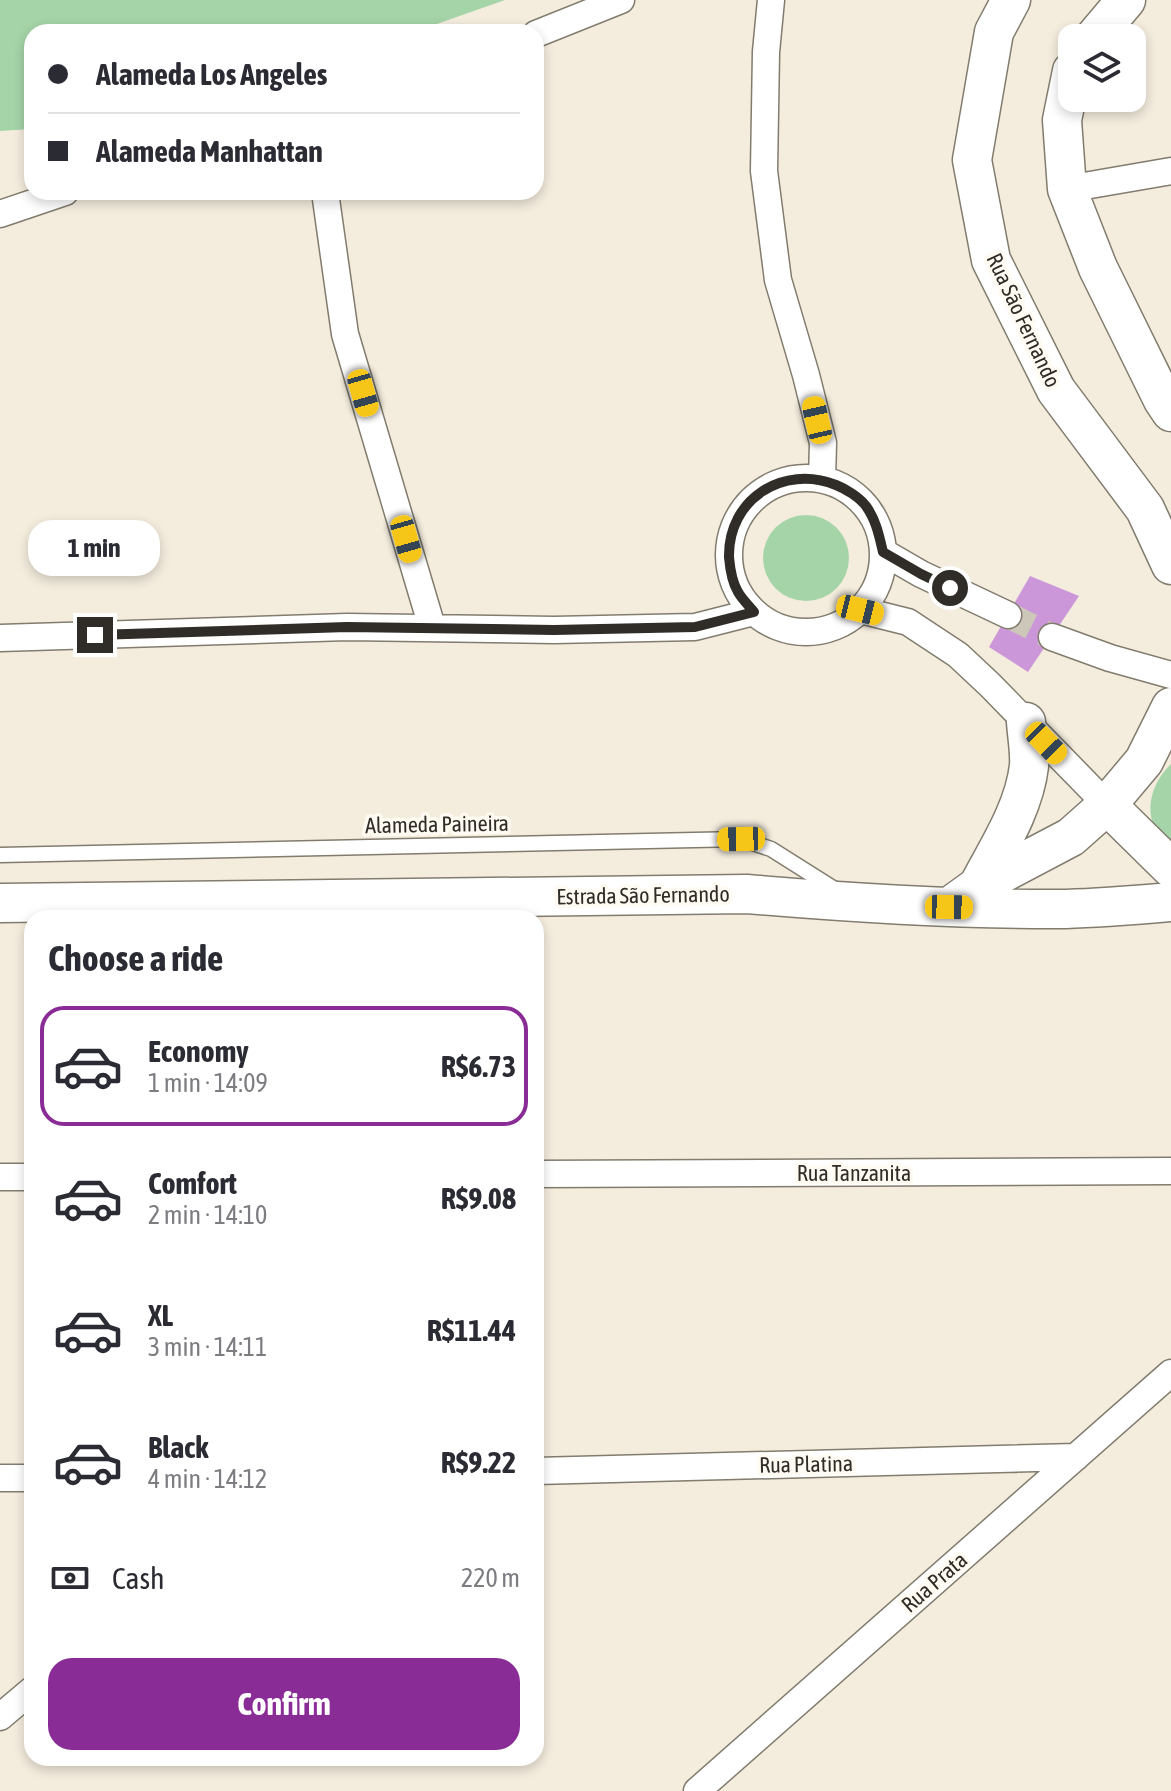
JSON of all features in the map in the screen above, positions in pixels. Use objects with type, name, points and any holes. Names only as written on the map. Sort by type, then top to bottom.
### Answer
[{"type":"main road","name":"Rua São Fernando","points":[[1011,0],[994,32],[972,160],[991,260],[1056,390],[1145,509],[1171,565]]},
{"type":"main road","points":[[1106,24],[1126,0]]},
{"type":"main road","points":[[1064,112],[1067,189],[1098,268],[1171,412]]},
{"type":"main road","points":[[963,896],[1071,837],[1107,805],[1144,761],[1171,707]]},
{"type":"main road","points":[[963,896],[1010,825],[1021,798],[1029,765],[1026,722]]},
{"type":"main road","points":[[1107,805],[1171,868]]},
{"type":"main road","name":"Estrada São Fernando","points":[[0,903],[747,894],[857,904],[963,896],[1068,909],[1171,902]]},
{"type":"street","points":[[544,31],[621,0]]},
{"type":"street","points":[[771,0],[766,52],[764,171],[778,280],[823,443],[822,479]]},
{"type":"street","points":[[1067,189],[1171,171]]},
{"type":"street","points":[[0,214],[41,200]]},
{"type":"street","points":[[326,200],[345,334],[432,627]]},
{"type":"street","points":[[797,478],[822,479],[845,488],[865,504],[877,526],[883,552],[880,578],[860,610],[825,630],[799,631],[775,625],[754,612],[738,592],[730,568],[729,543],[737,519],[752,499],[772,485],[797,478]]},
{"type":"street","points":[[883,552],[921,574],[1008,615]]},
{"type":"street","points":[[860,610],[908,622],[958,655],[1107,805]]},
{"type":"street","points":[[0,638],[347,627],[554,630],[695,627],[754,612]]},
{"type":"street","points":[[1052,637],[1171,675]]},
{"type":"street","name":"Rua Tanzanita","points":[[544,1174],[1171,1171]]},
{"type":"street","points":[[0,1177],[24,1177]]},
{"type":"street","name":"Rua Prata","points":[[697,1791],[1171,1373]]},
{"type":"street","name":"Rua Platina","points":[[544,1471],[1076,1457]]},
{"type":"street","points":[[0,1478],[24,1478]]},
{"type":"street","points":[[0,1717],[24,1697]]},
{"type":"lane","name":"Alameda Paineira","points":[[0,855],[741,839],[771,849],[857,904]]},
{"type":"green space","points":[[0,0],[505,0],[437,24],[24,24],[24,130],[0,131]]},
{"type":"green space","points":[[806,515],[830,522],[842,534],[849,558],[842,582],[830,594],[806,601],[782,594],[770,582],[763,558],[770,534],[782,522]]},
{"type":"green space","points":[[1171,764],[1171,850],[1155,829],[1150,811],[1152,794]]},
{"type":"building","points":[[1030,576],[1079,596],[1028,672],[989,647]]},
{"type":"tunnel","points":[[1008,615],[1052,637]]},
{"type":"route","points":[[95,635],[347,627],[554,630],[695,627],[754,612],[738,592],[730,568],[729,543],[737,519],[752,499],[772,485],[797,478],[822,479],[845,488],[865,504],[877,526],[883,552],[950,588]]}]
